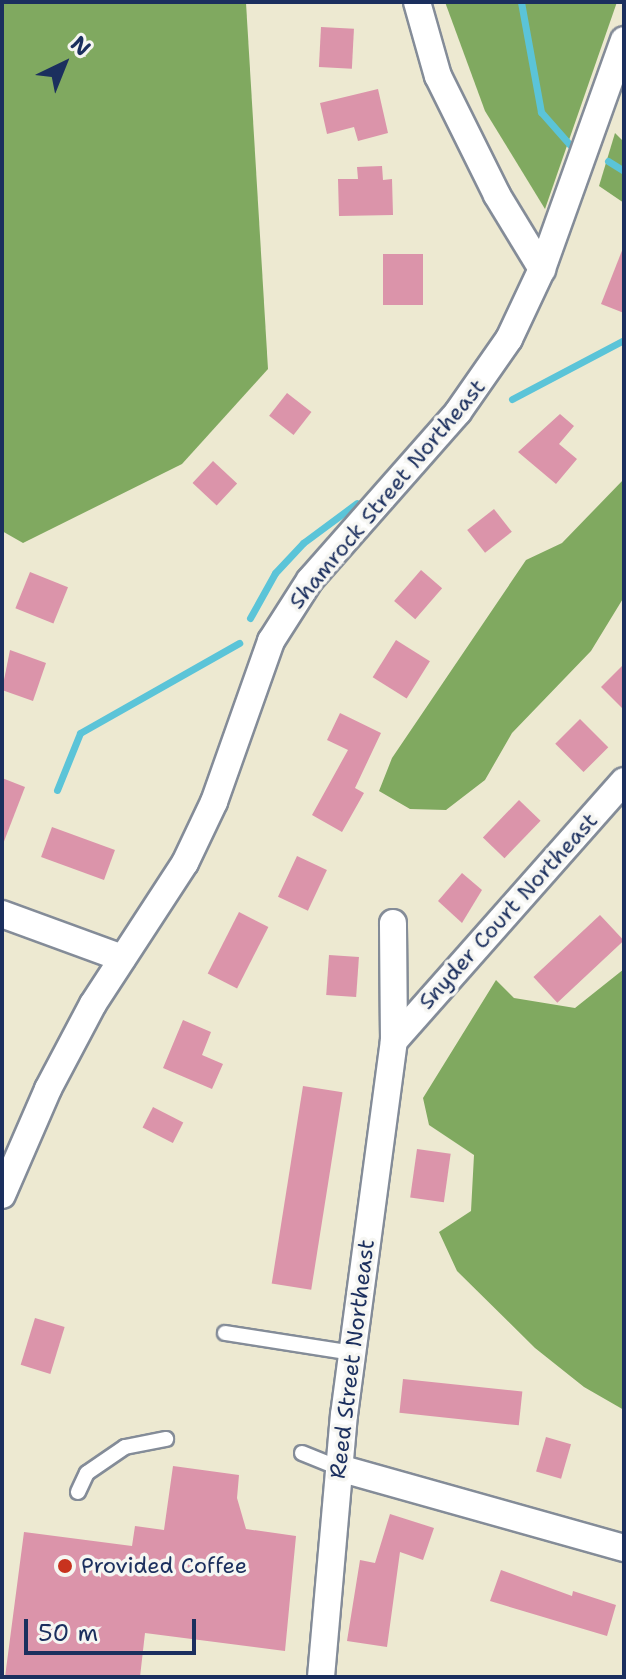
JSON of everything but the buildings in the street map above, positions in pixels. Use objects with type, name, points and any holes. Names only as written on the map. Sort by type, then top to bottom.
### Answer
[{"type":"street","points":[[417,2],[438,76],[497,195],[542,269]]},
{"type":"street","name":"Shamrock Street Northeast","points":[[2,1195],[48,1089],[122,958],[162,902],[214,802],[271,641],[310,580],[482,382],[542,269],[624,40]]},
{"type":"street","name":"Snyder Court Northeast","points":[[394,1041],[624,781]]},
{"type":"street","points":[[2,914],[122,958]]},
{"type":"street","name":"Reed Street Northeast","points":[[321,1677],[352,1353],[394,1041],[393,923]]},
{"type":"street","points":[[339,1468],[624,1548]]},
{"type":"lane","points":[[225,1333],[352,1353]]},
{"type":"lane","points":[[78,1492],[87,1473],[125,1447],[166,1439]]},
{"type":"lane","points":[[302,1453],[339,1468]]},
{"type":"green space","points":[[2,2],[246,3],[268,369],[182,464],[23,543],[2,531]]},
{"type":"green space","points":[[445,2],[617,2],[545,209],[485,111]]},
{"type":"green space","points":[[615,133],[624,142],[624,203],[599,186]]},
{"type":"green space","points":[[624,479],[624,597],[591,651],[512,733],[485,780],[446,810],[410,809],[379,791],[392,758],[526,560],[562,543]]},
{"type":"green space","points":[[624,969],[624,1410],[584,1387],[535,1348],[457,1271],[439,1232],[471,1211],[474,1155],[429,1125],[423,1098],[496,980],[514,998],[575,1008]]},
{"type":"waterway","points":[[521,2],[541,112],[570,145]]},
{"type":"waterway","points":[[608,161],[624,171]]},
{"type":"waterway","points":[[512,399],[624,340]]},
{"type":"waterway","points":[[250,618],[275,573],[303,543],[357,503]]},
{"type":"waterway","points":[[57,790],[80,733],[239,643]]},
{"type":"place","name":"Provided Coffee","points":[[65,1566]]}]
